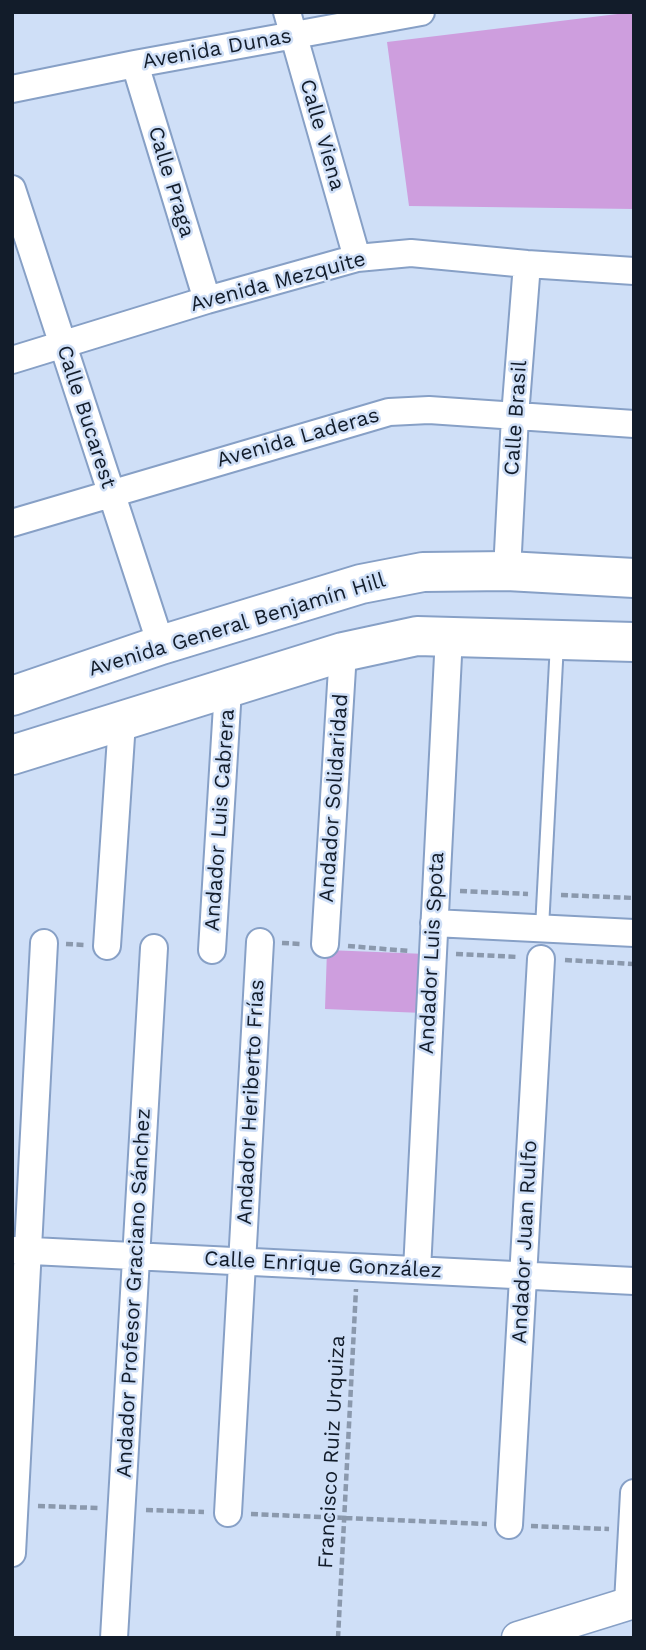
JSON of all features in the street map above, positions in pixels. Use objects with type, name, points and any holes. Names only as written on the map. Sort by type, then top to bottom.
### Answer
[{"type":"main road","name":"Avenida General Benjamín Hill","points":[[12,696],[161,645],[361,584],[423,572],[507,571],[634,578]]},
{"type":"main road","points":[[12,755],[228,690],[343,652],[417,636],[634,642]]},
{"type":"street","name":"Avenida Dunas","points":[[12,89],[135,64],[290,24],[422,12]]},
{"type":"street","name":"Calle Viena","points":[[290,24],[358,258]]},
{"type":"street","name":"Calle Praga","points":[[135,64],[207,300]]},
{"type":"street","name":"Calle Bucarest","points":[[12,189],[161,645]]},
{"type":"street","name":"Avenida Mezquite","points":[[12,360],[207,300],[358,258],[411,253],[634,271]]},
{"type":"street","name":"Calle Brasil","points":[[507,571],[527,264]]},
{"type":"street","name":"Avenida Laderas","points":[[12,523],[389,412],[429,410],[634,424]]},
{"type":"street","name":"Andador Luis Spota","points":[[417,1270],[449,636]]},
{"type":"street","name":"Andador Solidaridad","points":[[325,944],[343,652]]},
{"type":"street","name":"Andador Luis Cabrera","points":[[212,950],[228,690]]},
{"type":"street","points":[[107,946],[122,722]]},
{"type":"street","points":[[434,923],[634,933]]},
{"type":"street","name":"Andador Heriberto Frías","points":[[228,1513],[260,942]]},
{"type":"street","points":[[12,1553],[20,1251],[44,943]]},
{"type":"street","name":"Andador Profesor Graciano Sánchez","points":[[114,1638],[154,948]]},
{"type":"street","name":"Andador Juan Rulfo","points":[[509,1525],[541,959]]},
{"type":"street","name":"Calle Enrique González","points":[[20,1251],[634,1280]]},
{"type":"street","points":[[523,1637],[631,1603],[634,1493]]},
{"type":"lane","points":[[542,928],[557,640]]},
{"type":"path","name":"Francisco Ruiz Urquiza","points":[[338,1638],[358,1267]]},
{"type":"path","points":[[15,1505],[632,1530]]},
{"type":"shaded area","points":[[634,12],[634,209],[409,206],[387,42]]},
{"type":"shaded area","points":[[327,950],[426,954],[423,1013],[325,1009]]}]
